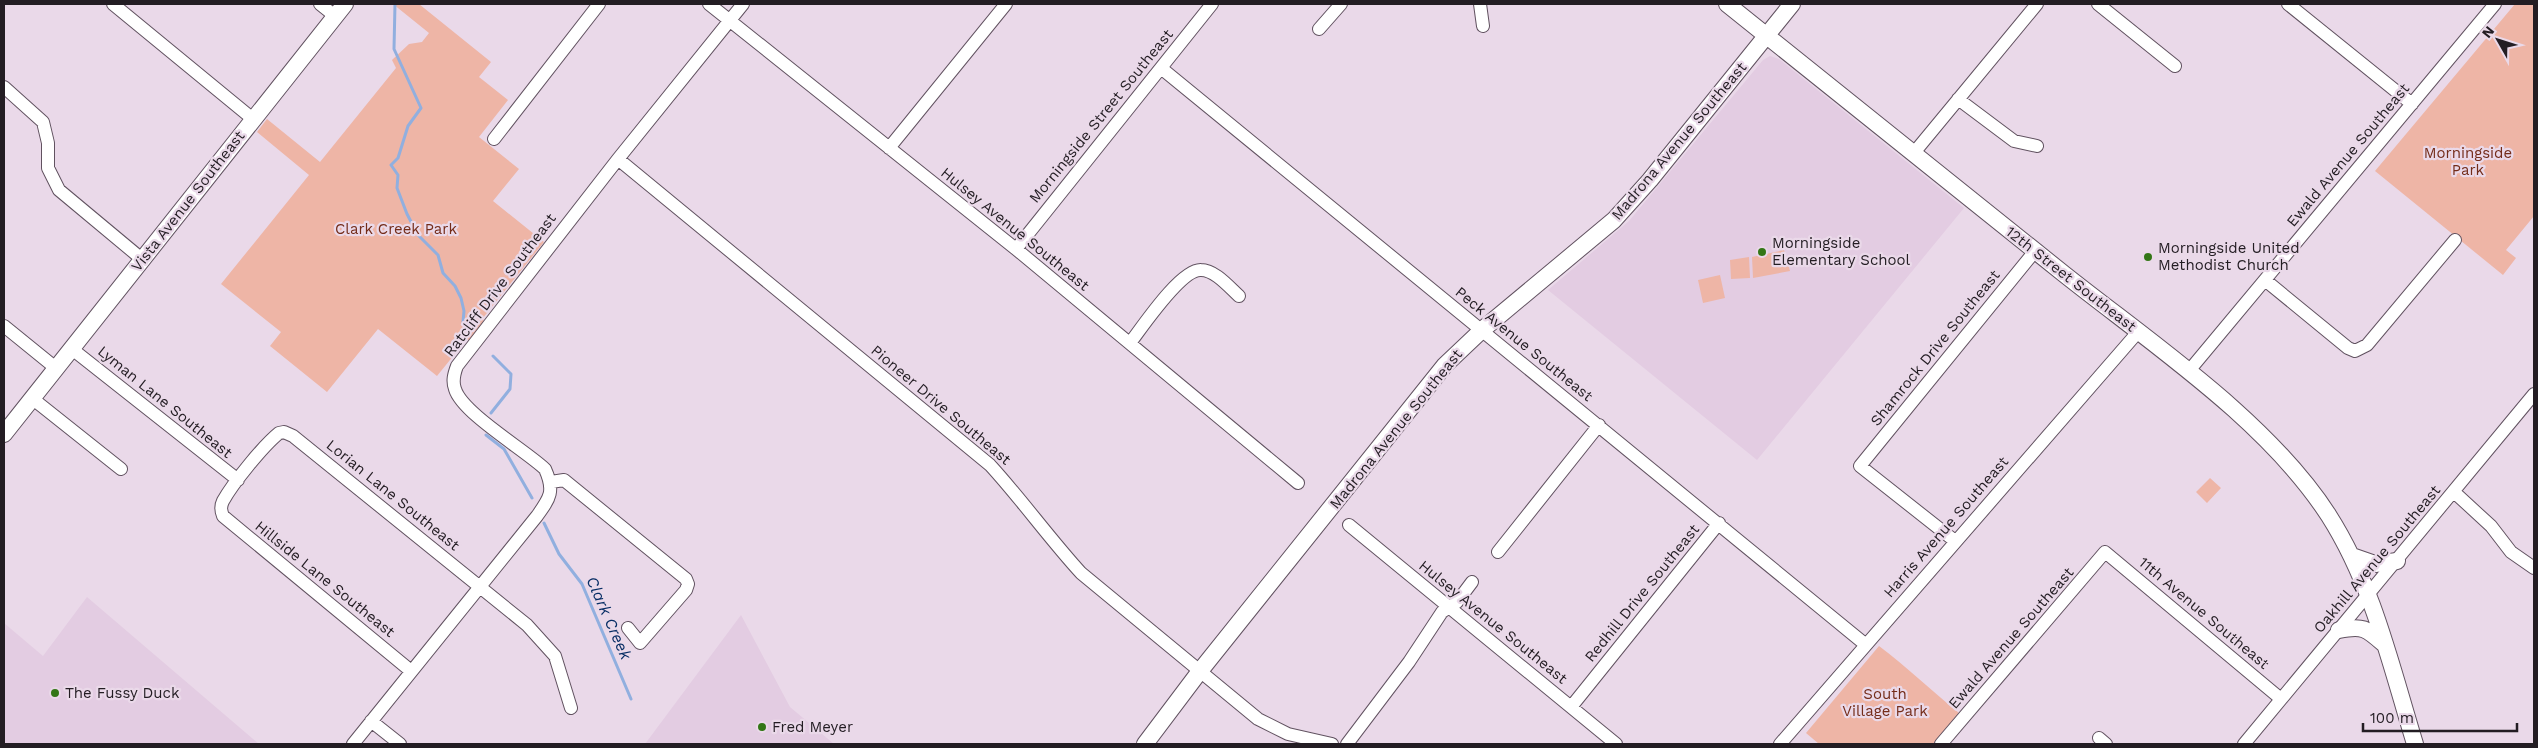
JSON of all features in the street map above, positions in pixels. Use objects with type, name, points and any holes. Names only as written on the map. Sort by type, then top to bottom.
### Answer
[{"type":"main road","name":"12th Street Southeast","points":[[1727,4],[2188,372],[2239,416],[2296,472],[2327,514],[2352,556],[2369,595],[2415,744]]},
{"type":"main road","name":"Madrona Avenue Southeast","points":[[1145,744],[1200,671],[1435,378],[1482,330],[1614,220],[1650,180],[1792,4]]},
{"type":"main road","name":"Vista Avenue Southeast","points":[[4,434],[340,10]]},
{"type":"main road","points":[[2352,556],[2375,564],[2397,560]]},
{"type":"main road","points":[[2339,630],[2360,627],[2367,629],[2385,645]]},
{"type":"street","points":[[113,4],[253,119]]},
{"type":"street","points":[[320,4],[340,10]]},
{"type":"street","points":[[494,139],[599,4]]},
{"type":"street","name":"Hulsey Avenue Southeast","points":[[709,4],[1016,249],[1298,483]]},
{"type":"street","name":"Ratcliff Drive Southeast","points":[[551,482],[545,469],[536,460],[466,405],[455,390],[454,373],[462,358],[618,159],[743,4]]},
{"type":"street","points":[[889,148],[1006,4]]},
{"type":"street","name":"Morningside Street Southeast","points":[[1016,249],[1212,4]]},
{"type":"street","points":[[1319,29],[1341,4]]},
{"type":"street","points":[[1480,4],[1483,26]]},
{"type":"street","points":[[1913,154],[2037,4]]},
{"type":"street","points":[[2098,4],[2175,66]]},
{"type":"street","points":[[2288,4],[2412,104]]},
{"type":"street","name":"Ewald Avenue Southeast","points":[[2188,372],[2495,4]]},
{"type":"street","name":"Peck Avenue Southeast","points":[[1161,68],[1719,523],[1866,646]]},
{"type":"street","points":[[4,87],[43,122],[48,143],[50,176],[59,190],[143,260]]},
{"type":"street","points":[[1958,99],[2014,142],[2037,146]]},
{"type":"street","name":"Pioneer Drive Southeast","points":[[618,159],[990,465],[1026,505],[1056,546],[1081,573],[1258,719],[1273,728],[1332,744]]},
{"type":"street","points":[[2265,280],[2348,348],[2355,351],[2367,344],[2456,240]]},
{"type":"street","name":"Shamrock Drive Southeast","points":[[1955,541],[1860,466],[2035,251]]},
{"type":"street","points":[[1130,343],[1180,281],[1194,271],[1203,270],[1213,274],[1239,296]]},
{"type":"street","points":[[4,326],[56,369]]},
{"type":"street","name":"Harris Avenue Southeast","points":[[1780,744],[2138,332]]},
{"type":"street","name":"Lyman Lane Southeast","points":[[72,349],[238,480]]},
{"type":"street","name":"Oakhill Avenue Southeast","points":[[2244,744],[2534,394]]},
{"type":"street","points":[[33,399],[121,469]]},
{"type":"street","points":[[1498,552],[1599,425]]},
{"type":"street","name":"Lorian Lane Southeast","points":[[238,480],[275,436],[284,432],[293,436],[481,586],[543,640],[555,656],[571,708]]},
{"type":"street","name":"Hillside Lane Southeast","points":[[238,480],[223,501],[221,511],[228,520],[411,671]]},
{"type":"street","points":[[353,744],[548,502],[551,482],[564,480],[686,579],[688,584],[686,590],[640,643],[628,628]]},
{"type":"street","points":[[2454,492],[2491,526],[2511,552],[2534,568]]},
{"type":"street","name":"Redhill Drive Southeast","points":[[1571,707],[1719,523]]},
{"type":"street","name":"Hulsey Avenue Southeast","points":[[1349,525],[1616,744]]},
{"type":"street","name":"Ewald Avenue Southeast","points":[[1940,744],[2105,552]]},
{"type":"street","name":"11th Avenue Southeast","points":[[2105,552],[2282,699]]},
{"type":"street","points":[[1347,744],[1409,662],[1430,628],[1448,607],[1457,602],[1472,582]]},
{"type":"street","points":[[371,721],[400,744]]},
{"type":"shaded area","name":"Morningside Elementary School","points":[[1770,56],[1779,59],[1964,208],[1757,460],[1548,290],[1629,221],[1763,60]]},
{"type":"shaded area","points":[[87,597],[259,744],[4,744],[4,623],[43,656]]},
{"type":"shaded area","points":[[741,615],[790,707],[834,744],[645,744]]},
{"type":"green space","name":"Clark Creek Park","points":[[393,4],[419,4],[491,62],[479,77],[508,100],[479,137],[519,169],[493,201],[544,242],[483,318],[484,323],[469,341],[467,339],[437,376],[378,329],[327,392],[270,346],[281,332],[221,284],[309,175],[257,132],[267,119],[320,162],[396,68],[392,60],[409,44],[422,42],[429,33]]},
{"type":"green space","name":"Morningside Park","points":[[2515,4],[2534,4],[2534,216],[2506,250],[2516,258],[2503,275],[2375,171]]},
{"type":"green space","points":[[1784,250],[1790,271],[1753,278],[1752,257]]},
{"type":"green space","points":[[1749,257],[1750,278],[1731,279],[1730,260]]},
{"type":"green space","points":[[1720,275],[1725,298],[1703,303],[1698,280]]},
{"type":"green space","points":[[2210,478],[2221,488],[2207,503],[2196,492]]},
{"type":"green space","name":"South Village Park","points":[[1879,646],[1959,713],[1933,744],[1819,744],[1806,733]]},
{"type":"waterway","name":"Clark Creek","points":[[395,4],[394,49],[421,108],[408,126],[398,158],[391,165],[398,175],[397,188],[418,235],[438,255],[443,273],[455,286],[461,298],[464,311],[463,322],[466,326]]},
{"type":"waterway","name":"Clark Creek","points":[[491,413],[510,389],[511,374],[493,356]]},
{"type":"waterway","name":"Clark Creek","points":[[486,435],[504,449],[532,498]]},
{"type":"waterway","name":"Clark Creek","points":[[544,523],[559,554],[582,584],[631,699]]},
{"type":"place","name":"Morningside Elementary School","points":[[1762,252]]},
{"type":"place","name":"Morningside United Methodist Church","points":[[2148,257]]},
{"type":"place","name":"The Fussy Duck","points":[[55,693]]},
{"type":"place","name":"Fred Meyer","points":[[762,727]]}]
